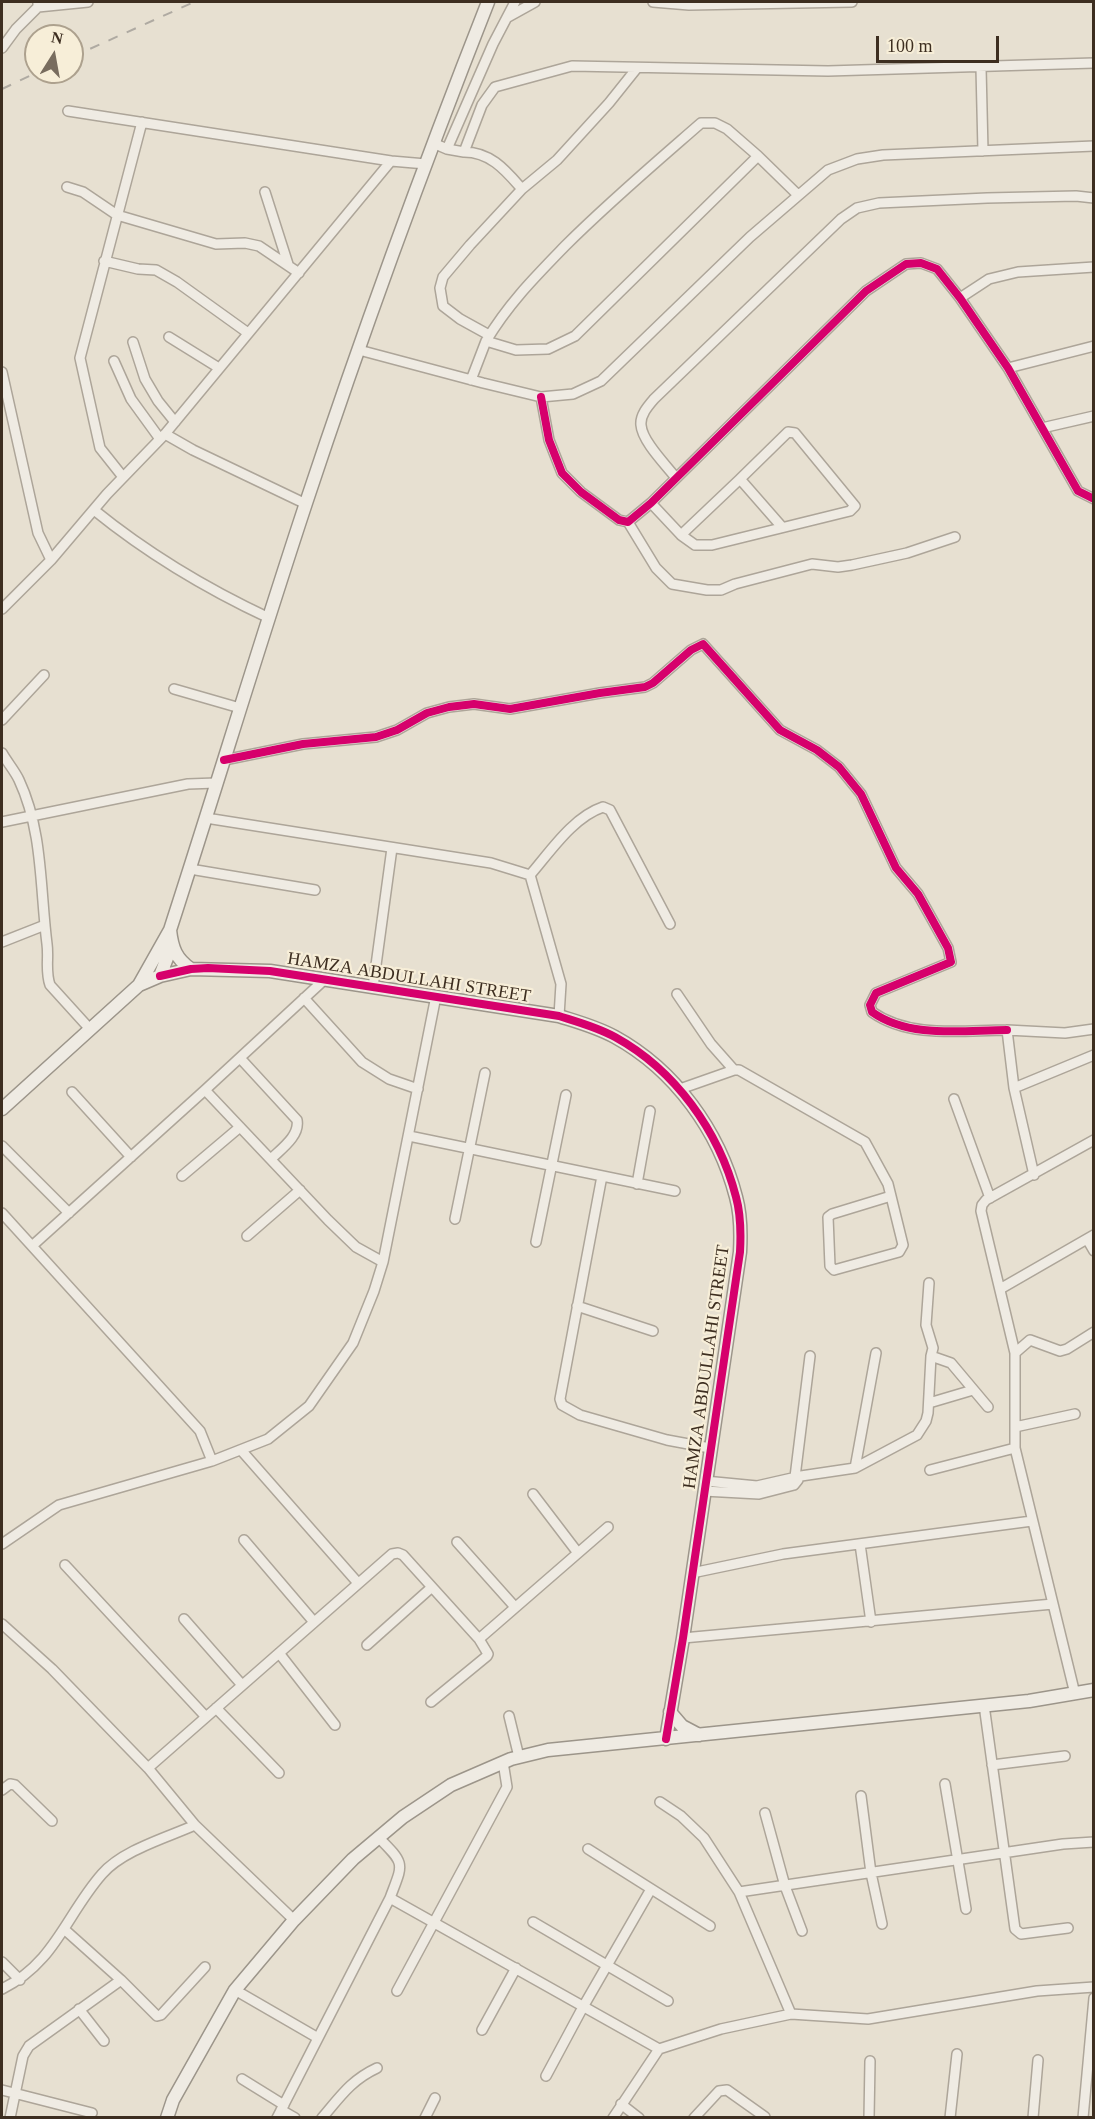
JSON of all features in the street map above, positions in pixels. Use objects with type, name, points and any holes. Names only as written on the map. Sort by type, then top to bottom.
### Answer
[{"type":"main road","points":[[2,1109],[139,985],[170,930],[269,618],[358,350],[488,2]]},
{"type":"main road","points":[[170,930],[172,945],[183,963],[191,969]]},
{"type":"main road","points":[[160,976],[172,945]]},
{"type":"main road","points":[[154,961],[160,976]]},
{"type":"main road","name":"HAMZA ABDULLAHI STREET","points":[[139,985],[160,976],[191,969],[270,971],[559,1016],[598,1028],[646,1057],[680,1089],[702,1120],[721,1156],[736,1197],[741,1224],[740,1252],[666,1739]]},
{"type":"main road","points":[[167,2118],[173,2100],[235,1990],[294,1920],[353,1859],[403,1816],[460,1781],[503,1762],[548,1750],[1029,1701],[1094,1690]]},
{"type":"main road","points":[[670,1712],[682,1726],[700,1736]]},
{"type":"street","points":[[2,48],[38,4],[88,2]]},
{"type":"street","points":[[447,149],[515,2]]},
{"type":"street","points":[[506,18],[535,2]]},
{"type":"street","points":[[653,2],[689,5],[852,2]]},
{"type":"street","points":[[464,152],[482,105],[495,87],[572,66],[828,71],[1094,63]]},
{"type":"street","points":[[637,68],[609,103],[557,160],[522,189],[444,277],[440,288],[443,306],[460,319],[487,338],[516,350],[548,350],[574,336],[758,156]]},
{"type":"street","points":[[981,68],[983,151]]},
{"type":"street","points":[[68,111],[391,161],[426,164]]},
{"type":"street","points":[[123,477],[100,448],[80,365],[81,351],[104,261],[142,123]]},
{"type":"street","points":[[471,380],[487,338],[506,309],[604,207],[701,123],[715,123],[727,129],[798,195]]},
{"type":"street","points":[[434,143],[447,149],[474,152],[489,158],[522,189]]},
{"type":"street","points":[[358,350],[541,397],[573,394],[601,381],[750,237],[828,170],[857,159],[883,154],[1094,146]]},
{"type":"street","points":[[2,609],[51,560],[123,477],[175,422],[391,161]]},
{"type":"street","points":[[67,187],[83,192],[117,215],[216,244],[245,243],[259,246],[299,273]]},
{"type":"street","points":[[265,192],[288,264]]},
{"type":"street","points":[[676,478],[645,435],[641,424],[644,411],[841,219],[856,208],[879,203],[987,198],[1076,196],[1094,198]]},
{"type":"street","points":[[104,261],[138,269],[156,270],[177,282],[249,333]]},
{"type":"street","points":[[628,522],[651,503],[866,291],[906,264],[921,263],[937,269],[960,298],[1008,368],[1078,491],[1094,499]]},
{"type":"street","points":[[960,298],[989,279],[1018,272],[1094,267]]},
{"type":"street","points":[[170,337],[219,368]]},
{"type":"street","points":[[134,342],[145,378],[158,401],[175,422]]},
{"type":"street","points":[[1008,368],[1094,346]]},
{"type":"street","points":[[114,362],[131,399],[162,436],[306,504]]},
{"type":"street","points":[[2,372],[38,533],[51,560]]},
{"type":"street","points":[[541,397],[549,440],[562,473],[581,492],[619,520],[628,522],[656,568],[672,584],[721,590],[735,584],[812,564],[838,567],[852,565],[907,553],[955,537]]},
{"type":"street","points":[[1042,428],[1094,416]]},
{"type":"street","points":[[651,503],[681,535],[695,545],[712,545],[850,511],[855,506],[791,431],[681,535]]},
{"type":"street","points":[[740,479],[782,527]]},
{"type":"street","points":[[94,510],[128,538],[237,603],[269,618]]},
{"type":"street","points":[[224,760],[303,744],[376,737],[397,730],[428,713],[449,707],[474,704],[510,709],[645,687],[654,683],[691,650],[703,644],[780,730],[817,750],[839,767],[861,794],[896,868],[918,894],[948,948],[951,963],[876,993],[870,1005],[872,1012],[884,1020],[926,1031],[1007,1030],[1065,1033],[1094,1029]]},
{"type":"street","points":[[2,720],[44,675]]},
{"type":"street","points":[[174,689],[240,708]]},
{"type":"street","points":[[2,753],[19,779],[33,817],[48,951],[47,976],[50,985],[89,1028]]},
{"type":"street","points":[[2,822],[188,784],[216,783]]},
{"type":"street","points":[[530,875],[573,827],[595,810],[603,807],[610,810],[670,924]]},
{"type":"street","points":[[206,818],[491,862],[530,875]]},
{"type":"street","points":[[373,987],[392,848]]},
{"type":"street","points":[[190,869],[315,890]]},
{"type":"street","points":[[530,875],[561,984],[559,1016]]},
{"type":"street","points":[[2,942],[45,925]]},
{"type":"street","points":[[32,1246],[324,980]]},
{"type":"street","points":[[677,994],[711,1044],[734,1070]]},
{"type":"street","points":[[2,1544],[59,1505],[212,1461],[268,1439],[309,1406],[353,1343],[383,1262],[436,996]]},
{"type":"street","points":[[304,998],[362,1062],[389,1079],[418,1089]]},
{"type":"street","points":[[1007,1030],[1014,1088],[1034,1175]]},
{"type":"street","points":[[1014,1088],[1094,1055]]},
{"type":"street","points":[[240,1058],[297,1120],[296,1134],[270,1160]]},
{"type":"street","points":[[680,1089],[739,1070],[865,1142],[888,1184],[891,1196],[903,1245],[899,1252],[834,1270],[830,1266],[828,1217],[891,1196]]},
{"type":"street","points":[[455,1219],[485,1073]]},
{"type":"street","points":[[205,1090],[270,1160],[357,1247],[383,1262]]},
{"type":"street","points":[[72,1092],[131,1157]]},
{"type":"street","points":[[536,1242],[566,1095]]},
{"type":"street","points":[[954,1099],[990,1198]]},
{"type":"street","points":[[638,1184],[650,1111]]},
{"type":"street","points":[[182,1176],[240,1127]]},
{"type":"street","points":[[409,1136],[675,1191]]},
{"type":"street","points":[[1075,1694],[1015,1448],[1015,1353],[981,1211],[982,1205],[990,1198],[1094,1140]]},
{"type":"street","points":[[2,1146],[69,1213]]},
{"type":"street","points":[[602,1176],[560,1399],[562,1405],[580,1416],[667,1440],[710,1448]]},
{"type":"street","points":[[247,1236],[300,1190]]},
{"type":"street","points":[[2,1214],[200,1431],[212,1461]]},
{"type":"street","points":[[1000,1289],[1090,1237],[1094,1251]]},
{"type":"street","points":[[705,1486],[757,1486],[855,1468],[917,1436],[926,1421],[929,1403],[933,1347],[926,1325],[929,1283]]},
{"type":"street","points":[[577,1306],[654,1331]]},
{"type":"street","points":[[1015,1353],[1030,1340],[1060,1351],[1094,1332]]},
{"type":"street","points":[[855,1468],[876,1353]]},
{"type":"street","points":[[797,1480],[810,1356]]},
{"type":"street","points":[[931,1356],[951,1363],[988,1407]]},
{"type":"street","points":[[929,1403],[973,1390]]},
{"type":"street","points":[[1015,1427],[1075,1414]]},
{"type":"street","points":[[930,1470],[1015,1448]]},
{"type":"street","points":[[241,1450],[358,1583]]},
{"type":"street","points":[[533,1494],[578,1553]]},
{"type":"street","points":[[692,1573],[783,1554],[1032,1521]]},
{"type":"street","points":[[479,1639],[608,1527]]},
{"type":"street","points":[[244,1540],[314,1622]]},
{"type":"street","points":[[457,1542],[516,1607]]},
{"type":"street","points":[[860,1544],[871,1622]]},
{"type":"street","points":[[148,1768],[358,1583],[392,1554],[398,1552],[479,1639],[487,1651],[487,1656],[431,1702]]},
{"type":"street","points":[[65,1565],[206,1717]]},
{"type":"street","points":[[367,1645],[432,1587]]},
{"type":"street","points":[[683,1638],[1053,1604]]},
{"type":"street","points":[[184,1619],[242,1685]]},
{"type":"street","points":[[2,1624],[52,1669],[148,1768],[195,1825],[294,1920]]},
{"type":"street","points":[[279,1653],[335,1725]]},
{"type":"street","points":[[984,1705],[1015,1929],[1021,1934],[1068,1928]]},
{"type":"street","points":[[216,1708],[279,1773]]},
{"type":"street","points":[[509,1716],[519,1757]]},
{"type":"street","points":[[993,1765],[1065,1756]]},
{"type":"street","points":[[397,1991],[507,1787],[503,1762]]},
{"type":"street","points":[[2,1790],[10,1784],[15,1785],[52,1821]]},
{"type":"street","points":[[945,1784],[966,1909]]},
{"type":"street","points":[[861,1796],[871,1873],[882,1924]]},
{"type":"street","points":[[660,1802],[681,1816],[704,1838],[739,1892],[791,2014]]},
{"type":"street","points":[[765,1813],[785,1886],[802,1931]]},
{"type":"street","points":[[2,1989],[20,1980],[43,1959],[103,1873],[123,1856],[195,1825]]},
{"type":"street","points":[[281,2111],[390,1898],[401,1870],[399,1858],[379,1838]]},
{"type":"street","points":[[739,1892],[1063,1844],[1094,1842]]},
{"type":"street","points":[[588,1849],[710,1926]]},
{"type":"street","points":[[546,2076],[651,1889]]},
{"type":"street","points":[[390,1898],[659,2049]]},
{"type":"street","points":[[533,1922],[668,2001]]},
{"type":"street","points":[[64,1929],[157,2016],[161,2015],[205,1967]]},
{"type":"street","points":[[2,1962],[20,1980]]},
{"type":"street","points":[[482,2030],[516,1968]]},
{"type":"street","points":[[10,2118],[23,2056],[29,2046],[121,1980]]},
{"type":"street","points":[[613,2118],[659,2049],[721,2030],[791,2014],[868,2019],[1038,1991],[1094,1987]]},
{"type":"street","points":[[235,1990],[318,2038]]},
{"type":"street","points":[[1083,2118],[1091,2051],[1094,1998]]},
{"type":"street","points":[[80,2009],[104,2041]]},
{"type":"street","points":[[950,2118],[957,2054]]},
{"type":"street","points":[[1033,2118],[1038,2060]]},
{"type":"street","points":[[869,2118],[870,2061]]},
{"type":"street","points":[[322,2118],[348,2087],[361,2076],[377,2068]]},
{"type":"street","points":[[242,2079],[281,2111],[295,2118]]},
{"type":"street","points":[[2,2090],[92,2113]]},
{"type":"street","points":[[694,2118],[719,2091],[727,2090],[765,2117]]},
{"type":"street","points":[[425,2118],[435,2098]]},
{"type":"street","points":[[621,2104],[639,2118]]},
{"type":"railway","points":[[84,52],[194,2]]},
{"type":"railway","points":[[2,89],[24,79]]},
{"type":"cycle path","points":[[541,397],[549,440],[562,473],[581,492],[619,520],[628,522],[651,503],[866,291],[906,264],[921,263],[937,269],[960,298],[1008,368],[1078,491],[1094,499]]},
{"type":"cycle path","points":[[224,760],[303,744],[376,737],[397,730],[427,713],[449,707],[474,704],[510,709],[645,687],[653,683],[691,650],[703,644],[780,730],[817,750],[839,767],[861,794],[896,868],[918,894],[948,948],[951,962],[876,993],[870,1005],[872,1012],[887,1021],[920,1030],[1007,1030]]},
{"type":"cycle path","points":[[160,976],[191,969],[208,968],[270,971],[559,1016],[601,1030],[637,1051],[675,1085],[706,1126],[718,1149],[736,1197],[740,1224],[740,1252],[666,1739]]}]
